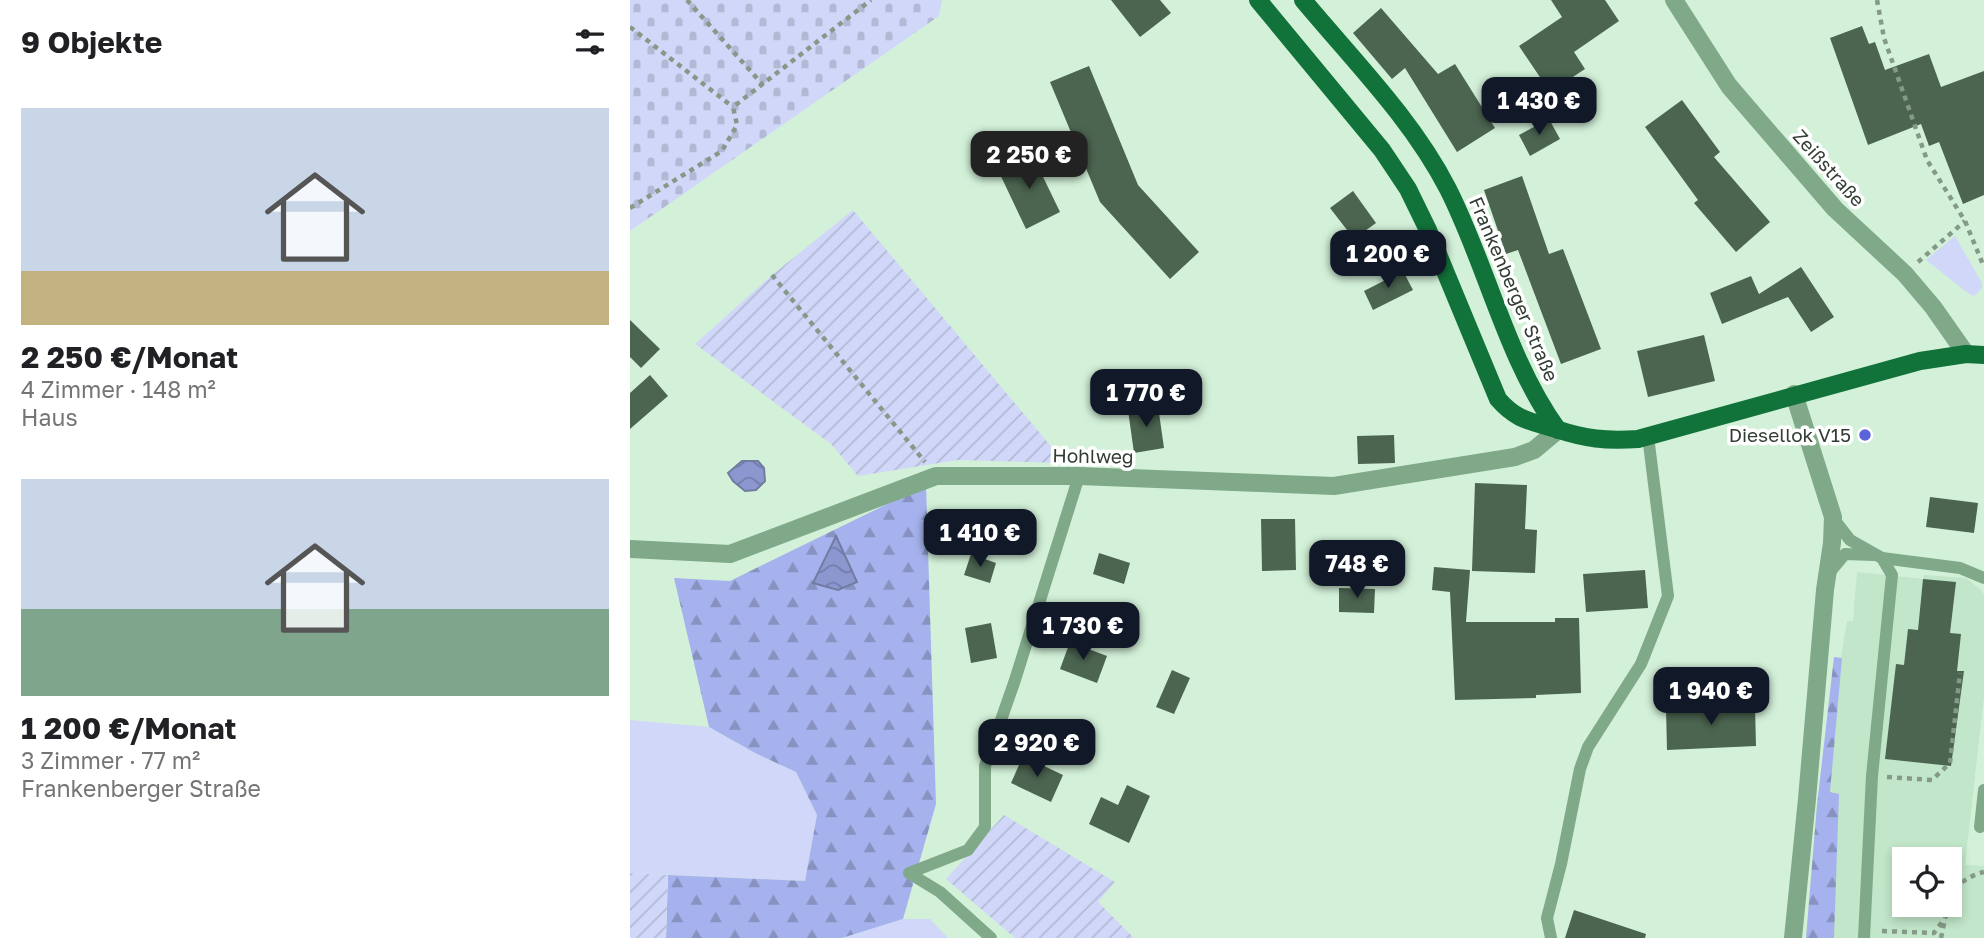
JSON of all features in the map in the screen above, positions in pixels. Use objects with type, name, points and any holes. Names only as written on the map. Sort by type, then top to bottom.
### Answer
[{"type":"main road","points":[[1258,0],[1382,150],[1408,188],[1429,230],[1498,399],[1507,410],[1522,420],[1591,440],[1611,441],[1648,436],[1920,361],[1975,354]]},
{"type":"main road","name":"Frankenberger Straße","points":[[1303,0],[1394,108],[1448,189],[1527,375],[1544,411],[1558,430]]},
{"type":"street","name":"Zeißstraße","points":[[1674,0],[1730,86],[1835,209],[1905,274],[1975,354]]},
{"type":"street","points":[[1793,938],[1833,517],[1794,394]]},
{"type":"street","name":"Hohlweg","points":[[630,549],[730,554],[936,476],[1079,476],[1334,486],[1514,457],[1534,450],[1558,430]]},
{"type":"lane","points":[[1551,938],[1547,918],[1580,769],[1588,747],[1641,664],[1668,596],[1648,436]]},
{"type":"lane","points":[[990,938],[940,892],[909,873],[968,850],[985,827],[985,766],[1079,476]]},
{"type":"lane","points":[[1833,517],[1850,540],[1878,557],[1892,575],[1872,776],[1864,934]]},
{"type":"lane","points":[[1827,578],[1836,562],[1845,554],[1960,568],[1984,578]]},
{"type":"lane","points":[[1980,827],[1984,790]]},
{"type":"path","points":[[687,0],[763,85]]},
{"type":"path","points":[[733,107],[871,0]]},
{"type":"path","points":[[1877,0],[1884,38],[1927,160],[1965,221],[1984,267]]},
{"type":"path","points":[[630,27],[733,107],[737,125],[722,151],[630,208]]},
{"type":"path","points":[[1905,274],[1965,221]]},
{"type":"path","points":[[772,275],[936,476]]},
{"type":"path","points":[[1872,776],[1933,779],[1950,762],[1960,673]]},
{"type":"path","points":[[1962,884],[1968,877],[1984,872]]},
{"type":"path","points":[[1941,938],[1944,917]]},
{"type":"path","points":[[1864,934],[1934,933],[1942,922]]},
{"type":"shaded area","points":[[1857,572],[1923,579],[1924,575],[1966,578],[1984,595],[1984,696],[1965,865],[1984,866],[1984,938],[1806,938],[1817,805],[1847,621],[1853,621]]},
{"type":"green space","points":[[630,0],[942,0],[939,16],[630,231]]},
{"type":"green space","points":[[853,210],[1065,463],[958,460],[858,476],[831,444],[695,344],[772,275]]},
{"type":"green space","points":[[1955,236],[1982,283],[1982,288],[1974,296],[1926,260]]},
{"type":"green space","points":[[926,485],[936,804],[903,919],[842,938],[666,938],[668,875],[805,881],[817,815],[796,772],[709,727],[674,578],[730,581]]},
{"type":"green space","points":[[1834,657],[1842,658],[1830,792],[1839,794],[1834,938],[1806,938],[1817,805]]},
{"type":"green space","points":[[630,720],[709,727],[796,772],[817,815],[805,881],[630,873]]},
{"type":"green space","points":[[1004,815],[1115,882],[1098,902],[1134,938],[1015,938],[946,879]]},
{"type":"green space","points":[[630,873],[668,875],[666,938],[630,938]]},
{"type":"green space","points":[[903,919],[930,919],[948,938],[842,938]]},
{"type":"water","points":[[742,461],[758,461],[764,468],[765,481],[756,490],[745,491],[728,473]]},
{"type":"water","points":[[836,536],[857,582],[838,590],[813,583]]},
{"type":"building","points":[[1111,0],[1160,0],[1171,13],[1140,37]]},
{"type":"building","points":[[1551,0],[1605,0],[1619,21],[1574,52],[1585,69],[1550,92],[1519,46],[1562,17]]},
{"type":"building","points":[[1381,8],[1438,74],[1455,64],[1495,128],[1457,152],[1405,68],[1392,79],[1353,33]]},
{"type":"building","points":[[1862,26],[1869,44],[1875,42],[1885,70],[1929,54],[1941,87],[1984,71],[1984,195],[1963,204],[1939,142],[1929,146],[1921,124],[1868,145],[1830,38]]},
{"type":"building","points":[[1089,66],[1138,185],[1199,252],[1170,279],[1100,202],[1050,82]]},
{"type":"building","points":[[1682,100],[1720,152],[1714,157],[1770,222],[1736,252],[1694,203],[1698,200],[1645,127]]},
{"type":"building","points":[[1549,119],[1560,139],[1530,156],[1519,135]]},
{"type":"building","points":[[1032,154],[1060,212],[1026,229],[998,170]]},
{"type":"building","points":[[1522,176],[1549,254],[1563,249],[1601,349],[1561,364],[1518,250],[1506,254],[1484,190]]},
{"type":"building","points":[[1353,191],[1376,223],[1354,239],[1330,208]]},
{"type":"building","points":[[1801,267],[1834,317],[1811,332],[1788,297],[1722,324],[1710,293],[1751,276],[1759,294]]},
{"type":"building","points":[[1403,271],[1413,290],[1373,310],[1364,291]]},
{"type":"building","points":[[630,320],[660,349],[641,368],[630,357]]},
{"type":"building","points":[[1704,335],[1715,381],[1648,397],[1637,351]]},
{"type":"building","points":[[650,375],[668,396],[630,429],[630,393]]},
{"type":"building","points":[[1158,406],[1164,448],[1134,453],[1128,410]]},
{"type":"building","points":[[1394,435],[1395,463],[1358,464],[1357,436]]},
{"type":"building","points":[[1475,483],[1527,485],[1525,529],[1537,530],[1535,573],[1472,571]]},
{"type":"building","points":[[1930,497],[1978,503],[1974,533],[1926,527]]},
{"type":"building","points":[[1261,519],[1295,519],[1296,570],[1262,571]]},
{"type":"building","points":[[1099,553],[1130,563],[1124,584],[1093,574]]},
{"type":"building","points":[[971,554],[996,563],[990,583],[964,575]]},
{"type":"building","points":[[1434,567],[1470,570],[1466,622],[1555,622],[1555,618],[1579,618],[1581,693],[1536,695],[1536,698],[1455,700],[1450,592],[1432,590]]},
{"type":"building","points":[[1645,570],[1648,608],[1586,612],[1583,574]]},
{"type":"building","points":[[1923,579],[1956,582],[1950,633],[1961,634],[1957,671],[1964,671],[1951,766],[1885,759],[1896,664],[1904,665],[1908,629],[1918,630]]},
{"type":"building","points":[[1339,588],[1375,589],[1374,613],[1339,612]]},
{"type":"building","points":[[991,623],[997,658],[971,663],[965,628]]},
{"type":"building","points":[[1070,642],[1107,656],[1097,683],[1060,669]]},
{"type":"building","points":[[1172,670],[1190,678],[1174,714],[1156,707]]},
{"type":"building","points":[[1755,705],[1756,746],[1667,750],[1666,709]]},
{"type":"building","points":[[1023,756],[1063,775],[1051,802],[1011,783]]},
{"type":"building","points":[[1127,785],[1150,796],[1129,843],[1089,824],[1101,797],[1118,805]]},
{"type":"building","points":[[1574,910],[1646,934],[1645,938],[1565,938]]},
{"type":"place","name":"Diesellok V15","points":[[1865,435]]}]
